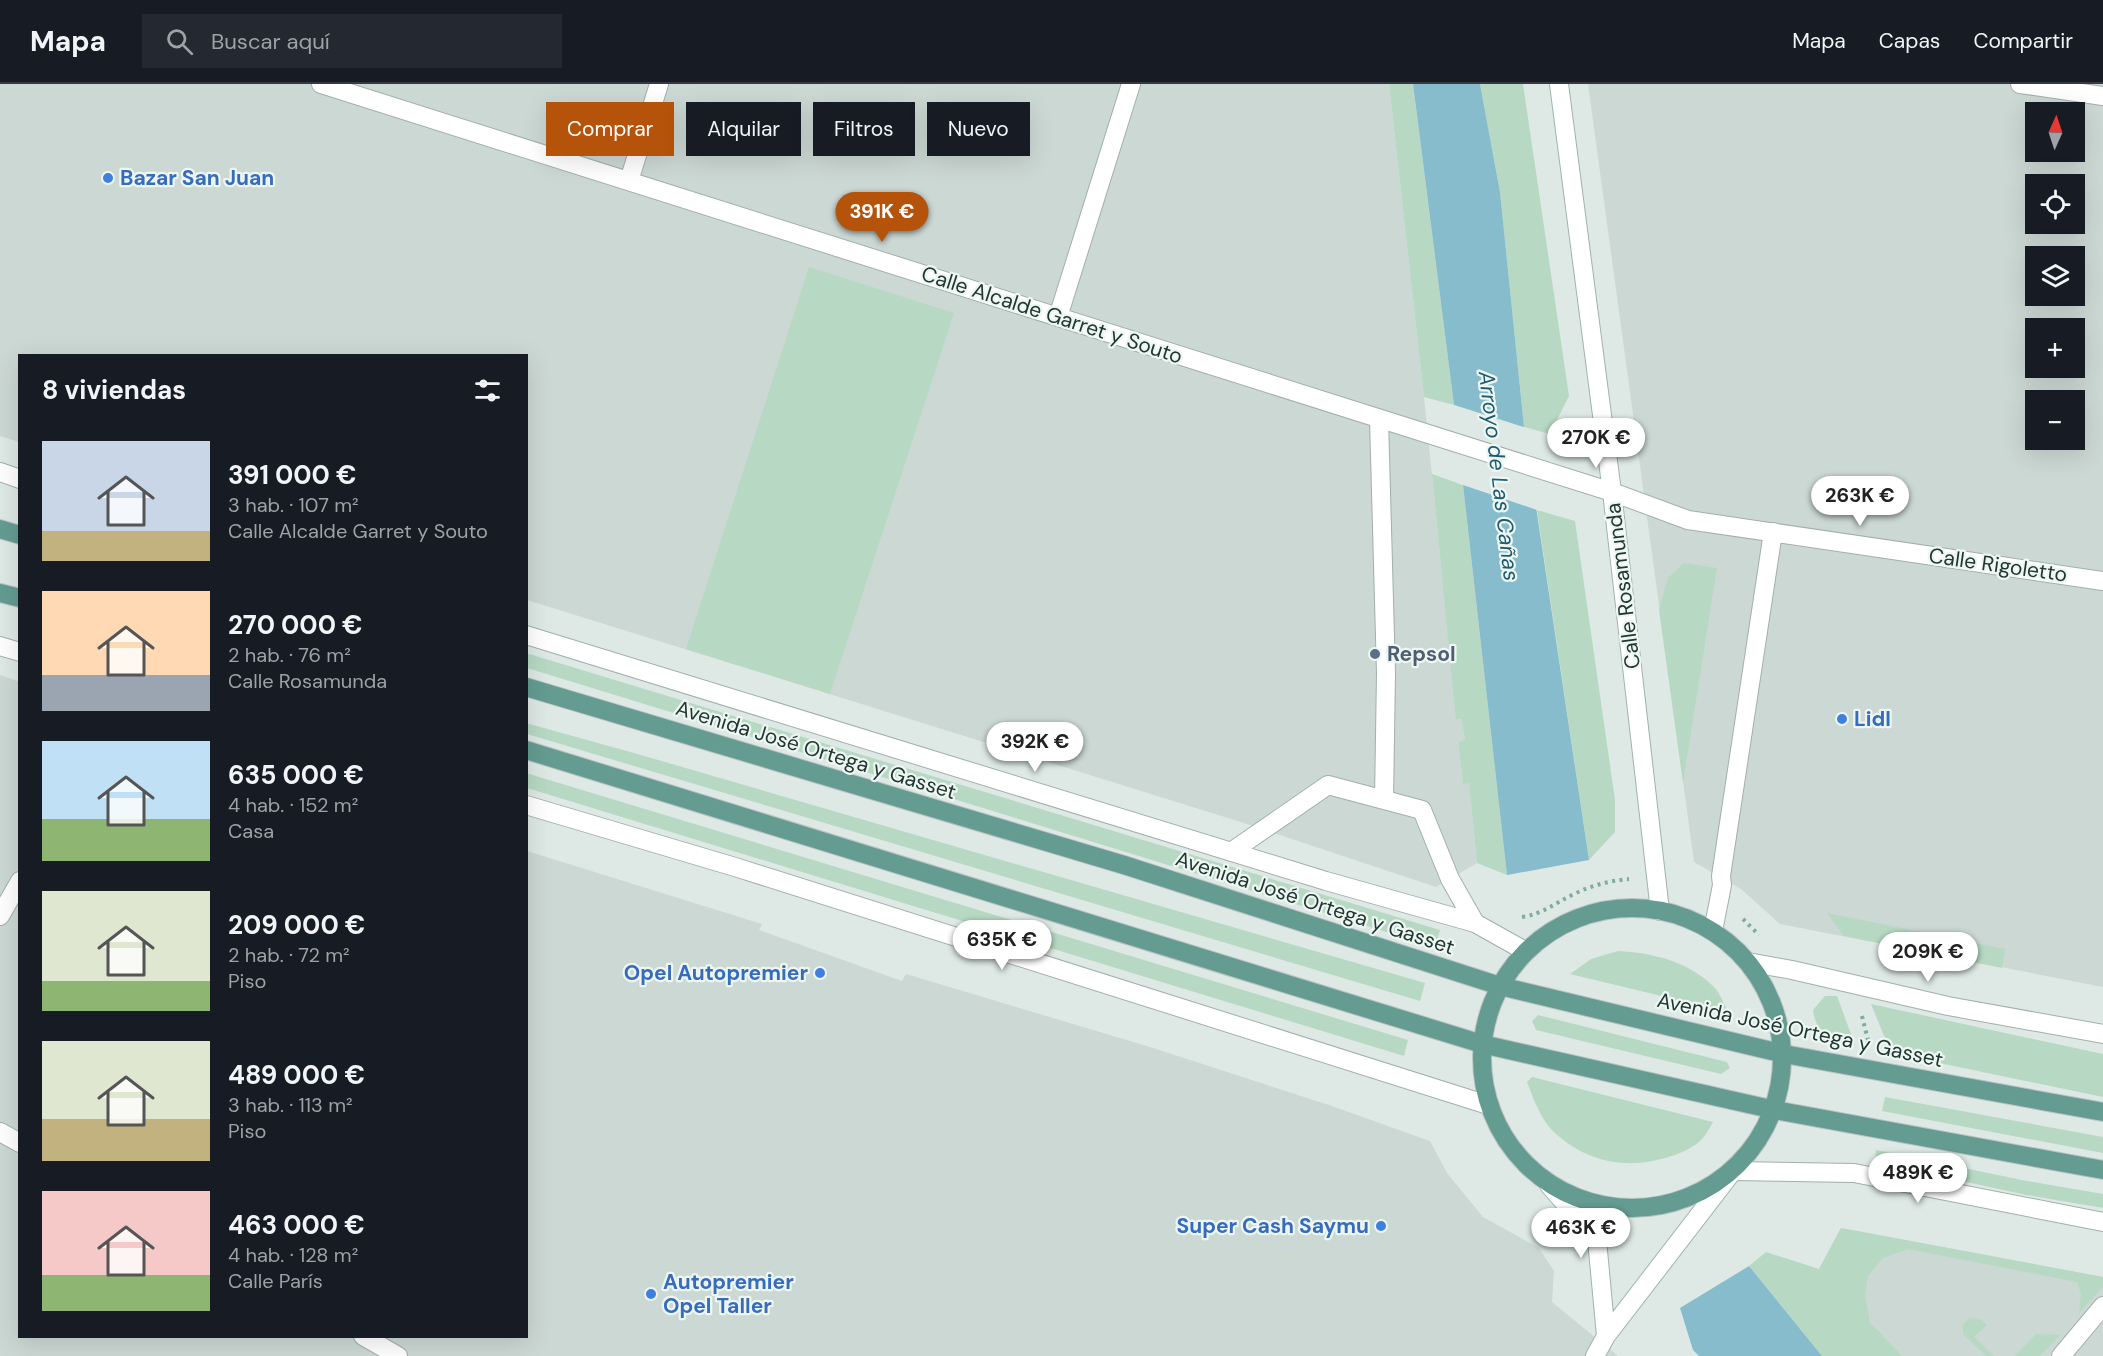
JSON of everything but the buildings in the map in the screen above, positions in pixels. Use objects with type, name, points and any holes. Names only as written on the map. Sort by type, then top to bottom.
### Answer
[{"type":"main road","points":[[0,529],[18,534]]},
{"type":"main road","points":[[0,593],[18,598]]},
{"type":"main road","name":"Avenida José Ortega y Gasset","points":[[528,688],[1124,865],[1500,986],[1784,1054],[2103,1112]]},
{"type":"main road","points":[[528,751],[1482,1044],[1775,1110],[2103,1170]]},
{"type":"main road","points":[[1631,908],[1660,910],[1713,931],[1732,945],[1748,962],[1774,1005],[1784,1054],[1775,1110],[1733,1172],[1676,1203],[1610,1208],[1549,1185],[1523,1164],[1503,1138],[1488,1105],[1481,1075],[1482,1044],[1500,986],[1526,951],[1548,933],[1574,920],[1602,911],[1631,908]]},
{"type":"street","name":"Calle Alcalde Garret y Souto","points":[[321,84],[1612,492]]},
{"type":"street","points":[[629,181],[659,84]]},
{"type":"street","points":[[1058,317],[1131,84]]},
{"type":"street","name":"Calle Rosamunda","points":[[1559,84],[1612,492],[1660,910]]},
{"type":"street","points":[[2020,84],[2103,96]]},
{"type":"street","points":[[1379,419],[1386,673],[1384,800]]},
{"type":"street","points":[[0,472],[18,477]]},
{"type":"street","name":"Calle Rigoletto","points":[[1612,492],[1688,520],[2103,581]]},
{"type":"street","points":[[1713,931],[1722,885],[1721,876],[1773,532]]},
{"type":"street","name":"Avenida José Ortega y Gasset","points":[[528,636],[1326,881],[1475,923],[1526,951]]},
{"type":"street","points":[[0,645],[18,651]]},
{"type":"street","points":[[1231,852],[1328,786],[1422,810],[1450,879],[1475,923]]},
{"type":"street","points":[[528,806],[735,867],[1488,1105]]},
{"type":"street","points":[[0,916],[18,885]]},
{"type":"street","points":[[1748,962],[1948,1006],[2103,1034]]},
{"type":"street","points":[[0,1132],[18,1142]]},
{"type":"street","points":[[1595,1356],[1605,1336],[1733,1172],[1854,1173],[2103,1222]]},
{"type":"street","points":[[1549,1185],[1597,1240],[1605,1336]]},
{"type":"street","points":[[2061,1356],[2103,1306]]},
{"type":"street","points":[[366,1338],[398,1356]]},
{"type":"path","points":[[1859,1008],[1870,1048]]},
{"type":"shaded area","points":[[0,84],[1389,84],[1457,720],[1461,719],[1465,740],[1458,742],[1463,783],[1469,782],[1477,863],[1436,887],[1244,823],[528,600],[528,354],[18,354],[18,442],[0,436]]},
{"type":"shaded area","points":[[1588,84],[2103,84],[2103,987],[1780,924],[1741,889],[1694,862]]},
{"type":"shaded area","points":[[0,675],[18,681],[18,1338],[528,1338],[528,851],[762,924],[759,930],[902,981],[906,974],[1150,1047],[1329,1105],[1430,1141],[1447,1173],[1483,1217],[1539,1248],[1554,1271],[1552,1302],[1618,1356],[0,1356]]},
{"type":"shaded area","points":[[1841,1228],[2103,1277],[2103,1356],[1903,1356],[1819,1269]]},
{"type":"green space","points":[[1389,84],[1413,84],[1454,405],[1424,397]]},
{"type":"green space","points":[[1480,84],[1523,84],[1569,396],[1550,434],[1524,427],[1500,192]]},
{"type":"green space","points":[[809,267],[954,313],[830,694],[686,649]]},
{"type":"green space","points":[[1432,474],[1463,485],[1507,875],[1477,863],[1469,783],[1463,784],[1458,742],[1465,740],[1461,719],[1456,720]]},
{"type":"green space","points":[[1537,510],[1575,521],[1615,800],[1615,832],[1589,860]]},
{"type":"green space","points":[[1684,563],[1717,568],[1683,783],[1659,610],[1668,578]]},
{"type":"green space","points":[[528,654],[1440,930],[1435,947],[528,668]]},
{"type":"green space","points":[[528,724],[1425,983],[1420,1001],[528,734]]},
{"type":"green space","points":[[528,774],[1408,1040],[1404,1056],[528,788]]},
{"type":"green space","points":[[1827,913],[2005,949],[2002,968],[1844,936]]},
{"type":"green space","points":[[1618,951],[1657,956],[1693,971],[1716,989],[1728,1012],[1570,974],[1591,959]]},
{"type":"green space","points":[[1825,996],[1837,996],[1855,1045],[1827,1035],[1818,1025],[1813,1010]]},
{"type":"green space","points":[[1871,1004],[2103,1054],[2103,1097],[1891,1053]]},
{"type":"green space","points":[[1538,1015],[1727,1062],[1730,1068],[1721,1074],[1536,1030],[1532,1021]]},
{"type":"green space","points":[[1532,1077],[1713,1122],[1700,1141],[1689,1149],[1641,1163],[1611,1162],[1583,1152],[1551,1129],[1538,1110],[1527,1082]]},
{"type":"green space","points":[[1885,1097],[2103,1137],[2103,1153],[1882,1111]]},
{"type":"green space","points":[[1876,1150],[2103,1194],[2103,1208],[2026,1195],[1875,1162]]},
{"type":"green space","points":[[1841,1228],[2103,1277],[2103,1287],[2079,1313],[2081,1294],[2077,1282],[1908,1249],[1883,1258],[1868,1276],[1865,1295],[1870,1322],[1903,1356],[1822,1356],[1749,1266],[1766,1252],[1819,1269]]},
{"type":"green space","points":[[1969,1318],[1982,1320],[1987,1325],[1974,1337],[1994,1356],[1986,1356],[1963,1334],[1963,1324]]},
{"type":"green space","points":[[2036,1334],[2060,1335],[2040,1356],[2015,1356]]},
{"type":"water","name":"Arroyo de Las Cañas","points":[[1413,84],[1480,84],[1500,192],[1524,427],[1589,860],[1507,875],[1454,405]]},
{"type":"water","points":[[1749,1266],[1822,1356],[1699,1356],[1693,1350],[1680,1308]]},
{"type":"pier","points":[[1451,404],[1527,428],[1540,511],[1460,484]]},
{"type":"place","name":"Bazar San Juan","points":[[108,178]]},
{"type":"place","name":"Repsol","points":[[1375,654]]},
{"type":"place","name":"Lidl","points":[[1842,719]]},
{"type":"place","name":"Opel Autopremier","points":[[820,973]]},
{"type":"place","name":"Super Cash Saymu","points":[[1381,1226]]},
{"type":"place","name":"Autopremier Opel Taller","points":[[651,1294]]}]
